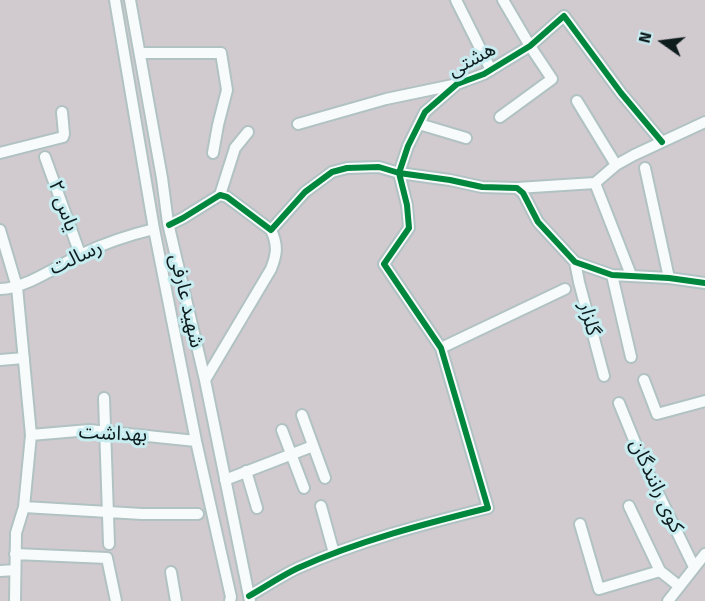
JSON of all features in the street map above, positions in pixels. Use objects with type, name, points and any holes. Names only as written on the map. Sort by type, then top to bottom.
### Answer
[{"type":"street","name":"شهید عارفی","points":[[115,0],[154,229],[230,601]]},
{"type":"street","name":"شهید عارفی","points":[[130,0],[169,226],[205,380],[250,599]]},
{"type":"street","points":[[456,0],[491,70]]},
{"type":"street","points":[[500,117],[552,79],[503,0]]},
{"type":"street","name":"هشتی","points":[[399,173],[408,146],[425,112],[457,84],[484,74],[530,46],[564,16],[621,93],[662,142]]},
{"type":"street","points":[[140,53],[221,53],[227,90],[213,153]]},
{"type":"street","points":[[298,124],[386,99],[457,84]]},
{"type":"street","points":[[577,100],[616,165]]},
{"type":"street","points":[[0,153],[63,137],[62,112]]},
{"type":"street","points":[[271,230],[305,192],[332,172],[347,168],[379,167],[399,173],[482,187],[517,188],[595,183],[616,165],[634,154],[705,122]]},
{"type":"street","points":[[419,124],[466,138]]},
{"type":"street","points":[[169,226],[220,195],[235,148],[248,132]]},
{"type":"street","name":"یاس ۲","points":[[45,158],[80,255]]},
{"type":"street","points":[[645,168],[669,278]]},
{"type":"street","points":[[250,599],[295,570],[334,553],[424,524],[488,508],[441,348],[384,264],[409,228],[407,205],[399,173]]},
{"type":"street","points":[[595,183],[631,275]]},
{"type":"street","points":[[517,188],[538,222],[575,262],[612,274],[704,283]]},
{"type":"street","points":[[205,380],[271,269],[275,260],[277,243],[271,230],[227,197],[220,195]]},
{"type":"street","name":"رسالت","points":[[0,289],[17,287],[80,255],[133,234],[154,229],[157,235],[163,236],[167,233],[169,226]]},
{"type":"street","points":[[0,230],[17,287],[31,435],[24,507],[16,533],[15,601]]},
{"type":"street","name":"گلزار","points":[[575,262],[604,376]]},
{"type":"street","points":[[612,274],[631,357]]},
{"type":"street","points":[[441,348],[565,289]]},
{"type":"street","points":[[0,360],[24,358]]},
{"type":"street","points":[[644,380],[657,414],[705,401]]},
{"type":"street","points":[[104,398],[109,544]]},
{"type":"street","name":"کوی رانندگان","points":[[619,403],[644,462],[694,567]]},
{"type":"street","points":[[302,415],[325,478]]},
{"type":"street","name":"بهداشت","points":[[31,435],[89,429],[196,441]]},
{"type":"street","points":[[282,430],[304,488]]},
{"type":"street","points":[[225,480],[313,446]]},
{"type":"street","points":[[246,471],[257,508]]},
{"type":"street","points":[[321,506],[334,553]]},
{"type":"street","points":[[628,506],[660,571],[679,586]]},
{"type":"street","points":[[24,507],[142,514],[198,514]]},
{"type":"street","points":[[580,524],[598,590],[660,571]]},
{"type":"street","points":[[15,554],[107,558],[116,601]]},
{"type":"street","points":[[668,601],[705,554]]},
{"type":"street","points":[[0,571],[15,570]]},
{"type":"street","points":[[171,572],[176,601]]},
{"type":"shaded area","points":[[0,0],[705,0],[705,601],[0,601]]},
{"type":"cycle path","points":[[249,596],[298,568],[344,549],[488,508],[441,348],[384,264],[409,228],[407,205],[399,173],[408,146],[425,112],[457,84],[484,74],[530,46],[564,16],[621,93],[662,142]]},
{"type":"cycle path","points":[[169,225],[220,195],[227,197],[271,230],[305,192],[332,172],[347,168],[379,167],[399,173],[482,187],[517,188],[523,193],[538,222],[575,262],[612,275],[669,278],[705,283]]}]
